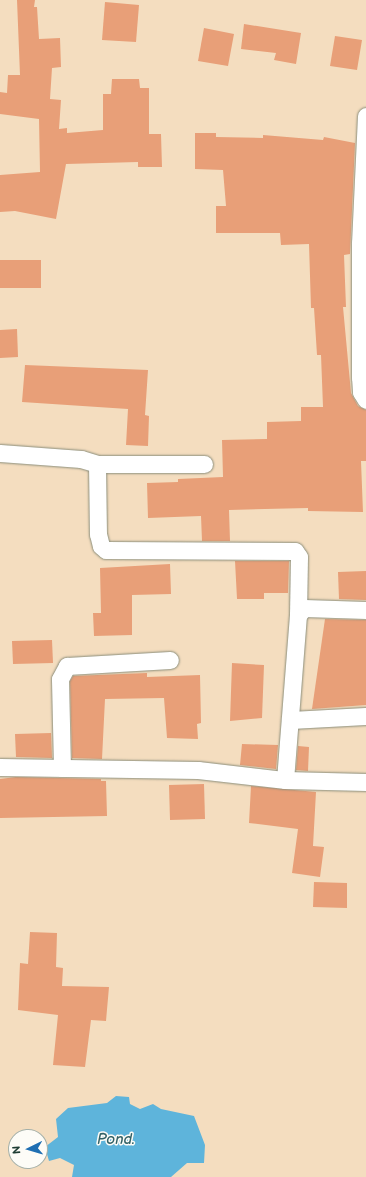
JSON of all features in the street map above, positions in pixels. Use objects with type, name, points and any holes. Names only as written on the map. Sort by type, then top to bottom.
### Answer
[{"type":"street","points":[[366,116],[360,243],[360,377],[361,392],[366,400]]},
{"type":"street","points":[[0,453],[80,459],[97,464],[204,464]]},
{"type":"street","points":[[97,464],[98,534],[101,546],[112,550],[178,548],[295,551],[299,557],[298,615],[285,780]]},
{"type":"street","points":[[298,615],[304,608],[366,610]]},
{"type":"street","points":[[62,768],[60,680],[67,666],[170,660]]},
{"type":"street","points":[[290,720],[366,716]]},
{"type":"street","points":[[0,767],[198,770],[285,780],[366,782]]},
{"type":"water","name":"Pond.","points":[[116,1096],[129,1097],[130,1104],[140,1109],[153,1104],[161,1109],[194,1116],[205,1145],[204,1163],[187,1163],[171,1177],[72,1177],[74,1165],[60,1158],[49,1161],[48,1145],[58,1137],[56,1119],[68,1108],[107,1103]]},
{"type":"building","points":[[17,0],[35,0],[34,7],[37,7],[39,39],[60,38],[61,67],[52,68],[50,99],[61,100],[59,129],[67,128],[67,133],[103,130],[103,94],[111,94],[112,79],[139,79],[140,88],[149,88],[149,134],[161,134],[162,167],[138,167],[138,162],[66,164],[56,219],[15,211],[0,212],[0,175],[40,172],[39,119],[0,114],[0,92],[7,93],[8,75],[20,75]]},
{"type":"building","points":[[105,2],[139,5],[136,42],[102,40]]},
{"type":"building","points":[[244,24],[301,33],[296,64],[274,60],[276,53],[241,49]]},
{"type":"building","points":[[204,28],[234,34],[228,66],[198,61]]},
{"type":"building","points":[[335,36],[362,40],[357,70],[330,66]]},
{"type":"building","points":[[195,133],[216,133],[216,137],[263,138],[263,135],[323,140],[324,137],[355,143],[350,254],[344,255],[346,307],[343,307],[351,393],[358,406],[366,410],[366,461],[361,461],[363,512],[308,511],[308,508],[229,510],[230,541],[202,541],[201,516],[148,518],[147,483],[178,482],[178,479],[223,477],[222,440],[267,439],[267,422],[301,421],[301,407],[323,407],[321,355],[317,355],[314,308],[311,308],[309,244],[281,245],[280,233],[216,233],[216,206],[226,206],[223,170],[195,169]]},
{"type":"building","points":[[0,260],[41,260],[41,288],[0,288]]},
{"type":"building","points":[[17,329],[18,357],[0,358],[0,330]]},
{"type":"building","points":[[25,365],[148,370],[145,415],[149,416],[148,446],[126,445],[128,409],[22,402]]},
{"type":"building","points":[[235,561],[289,561],[288,593],[264,593],[264,599],[237,599]]},
{"type":"building","points":[[170,564],[171,594],[132,595],[132,635],[94,636],[93,613],[101,613],[100,568]]},
{"type":"building","points":[[366,571],[366,600],[339,599],[338,572]]},
{"type":"building","points":[[325,619],[366,620],[366,705],[312,709]]},
{"type":"building","points":[[52,640],[53,663],[13,664],[12,641]]},
{"type":"building","points":[[232,663],[264,665],[262,718],[230,721]]},
{"type":"building","points":[[147,673],[147,677],[200,675],[201,723],[197,724],[198,739],[167,738],[164,698],[105,699],[102,759],[72,758],[70,681],[73,676]]},
{"type":"building","points":[[51,733],[52,758],[16,757],[15,734]]},
{"type":"building","points":[[242,744],[278,745],[276,769],[240,765]]},
{"type":"building","points":[[298,746],[309,747],[308,771],[296,770]]},
{"type":"building","points":[[16,777],[101,779],[101,781],[106,781],[107,816],[0,818],[0,779]]},
{"type":"building","points":[[204,784],[205,819],[170,820],[169,785]]},
{"type":"building","points":[[251,786],[316,792],[313,846],[324,847],[320,877],[292,873],[298,829],[249,823]]},
{"type":"building","points":[[314,882],[347,883],[347,908],[313,907]]},
{"type":"building","points":[[30,932],[57,933],[56,967],[63,968],[62,986],[109,987],[106,1021],[91,1020],[85,1067],[53,1065],[58,1015],[18,1010],[20,963],[28,964]]}]
